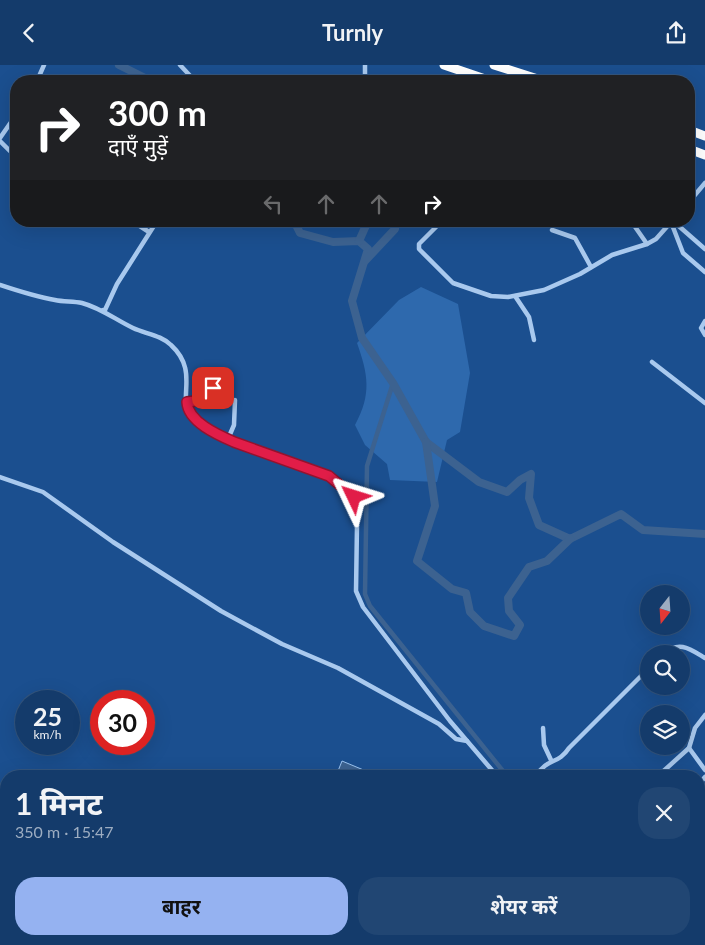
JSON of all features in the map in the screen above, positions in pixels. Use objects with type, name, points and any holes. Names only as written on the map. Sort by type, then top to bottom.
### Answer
[{"type":"highway","points":[[444,65],[473,75]]},
{"type":"highway","points":[[494,65],[525,75]]},
{"type":"street","points":[[180,65],[189,75]]},
{"type":"street","points":[[10,124],[0,140],[10,151]]},
{"type":"street","points":[[695,195],[705,183]]},
{"type":"street","points":[[141,227],[149,232]]},
{"type":"street","points":[[101,310],[105,310],[117,284],[153,227]]},
{"type":"street","points":[[436,227],[419,244],[421,251],[453,283],[496,297],[515,296],[544,290],[592,267],[612,255],[647,244],[656,239],[667,227]]},
{"type":"street","points":[[635,227],[647,244]]},
{"type":"street","points":[[674,227],[683,253],[705,272]]},
{"type":"street","points":[[678,227],[705,249]]},
{"type":"street","points":[[552,230],[575,239],[592,267]]},
{"type":"street","points":[[0,285],[54,300],[82,303],[101,310],[170,344],[186,368],[187,402],[189,411],[194,418],[228,439],[329,476],[352,493],[357,506]]},
{"type":"street","points":[[515,296],[529,317],[534,341]]},
{"type":"street","points":[[705,321],[701,328],[705,335]]},
{"type":"street","points":[[652,362],[705,403]]},
{"type":"street","points":[[187,402],[203,400],[213,388]]},
{"type":"street","points":[[228,439],[234,425],[235,400]]},
{"type":"street","points":[[0,477],[43,492],[113,542],[221,611],[282,644],[338,668],[439,724],[456,739],[467,741]]},
{"type":"street","points":[[357,525],[356,591],[364,607],[467,741],[492,770]]},
{"type":"street","points":[[690,651],[705,659]]},
{"type":"street","points":[[541,770],[551,760],[554,761],[563,757],[569,748],[640,677]]},
{"type":"street","points":[[690,745],[696,728],[705,715]]},
{"type":"street","points":[[543,728],[544,745],[551,760]]},
{"type":"street","points":[[690,749],[705,770]]},
{"type":"street","points":[[665,770],[681,755]]},
{"type":"shaded area","points":[[421,287],[458,304],[470,373],[460,432],[447,440],[437,482],[390,480],[387,464],[365,445],[355,425],[366,394],[366,374],[357,343],[399,300]]},
{"type":"shaded area","points":[[342,761],[364,770],[338,770]]},
{"type":"waterway","points":[[119,65],[139,75]]},
{"type":"waterway","points":[[297,227],[300,233],[333,242],[359,241],[368,249],[352,301],[362,338],[393,383],[426,442],[479,482],[507,492],[520,480],[531,474],[529,498],[539,525],[570,539],[621,514],[643,530],[705,534]]},
{"type":"waterway","points":[[359,241],[365,227]]},
{"type":"waterway","points":[[365,261],[395,229],[394,227]]},
{"type":"waterway","points":[[393,383],[367,466],[365,594],[370,606],[502,770]]},
{"type":"waterway","points":[[426,442],[435,506],[417,561],[452,589],[466,593],[470,612],[484,626],[514,636],[520,625],[509,611],[508,598],[529,567],[547,561],[570,539]]},
{"type":"tunnel","points":[[357,506],[357,525]]},
{"type":"route","points":[[213,388],[207,398],[200,401],[187,402],[189,411],[194,418],[222,437],[329,476],[352,493],[354,497]]}]
